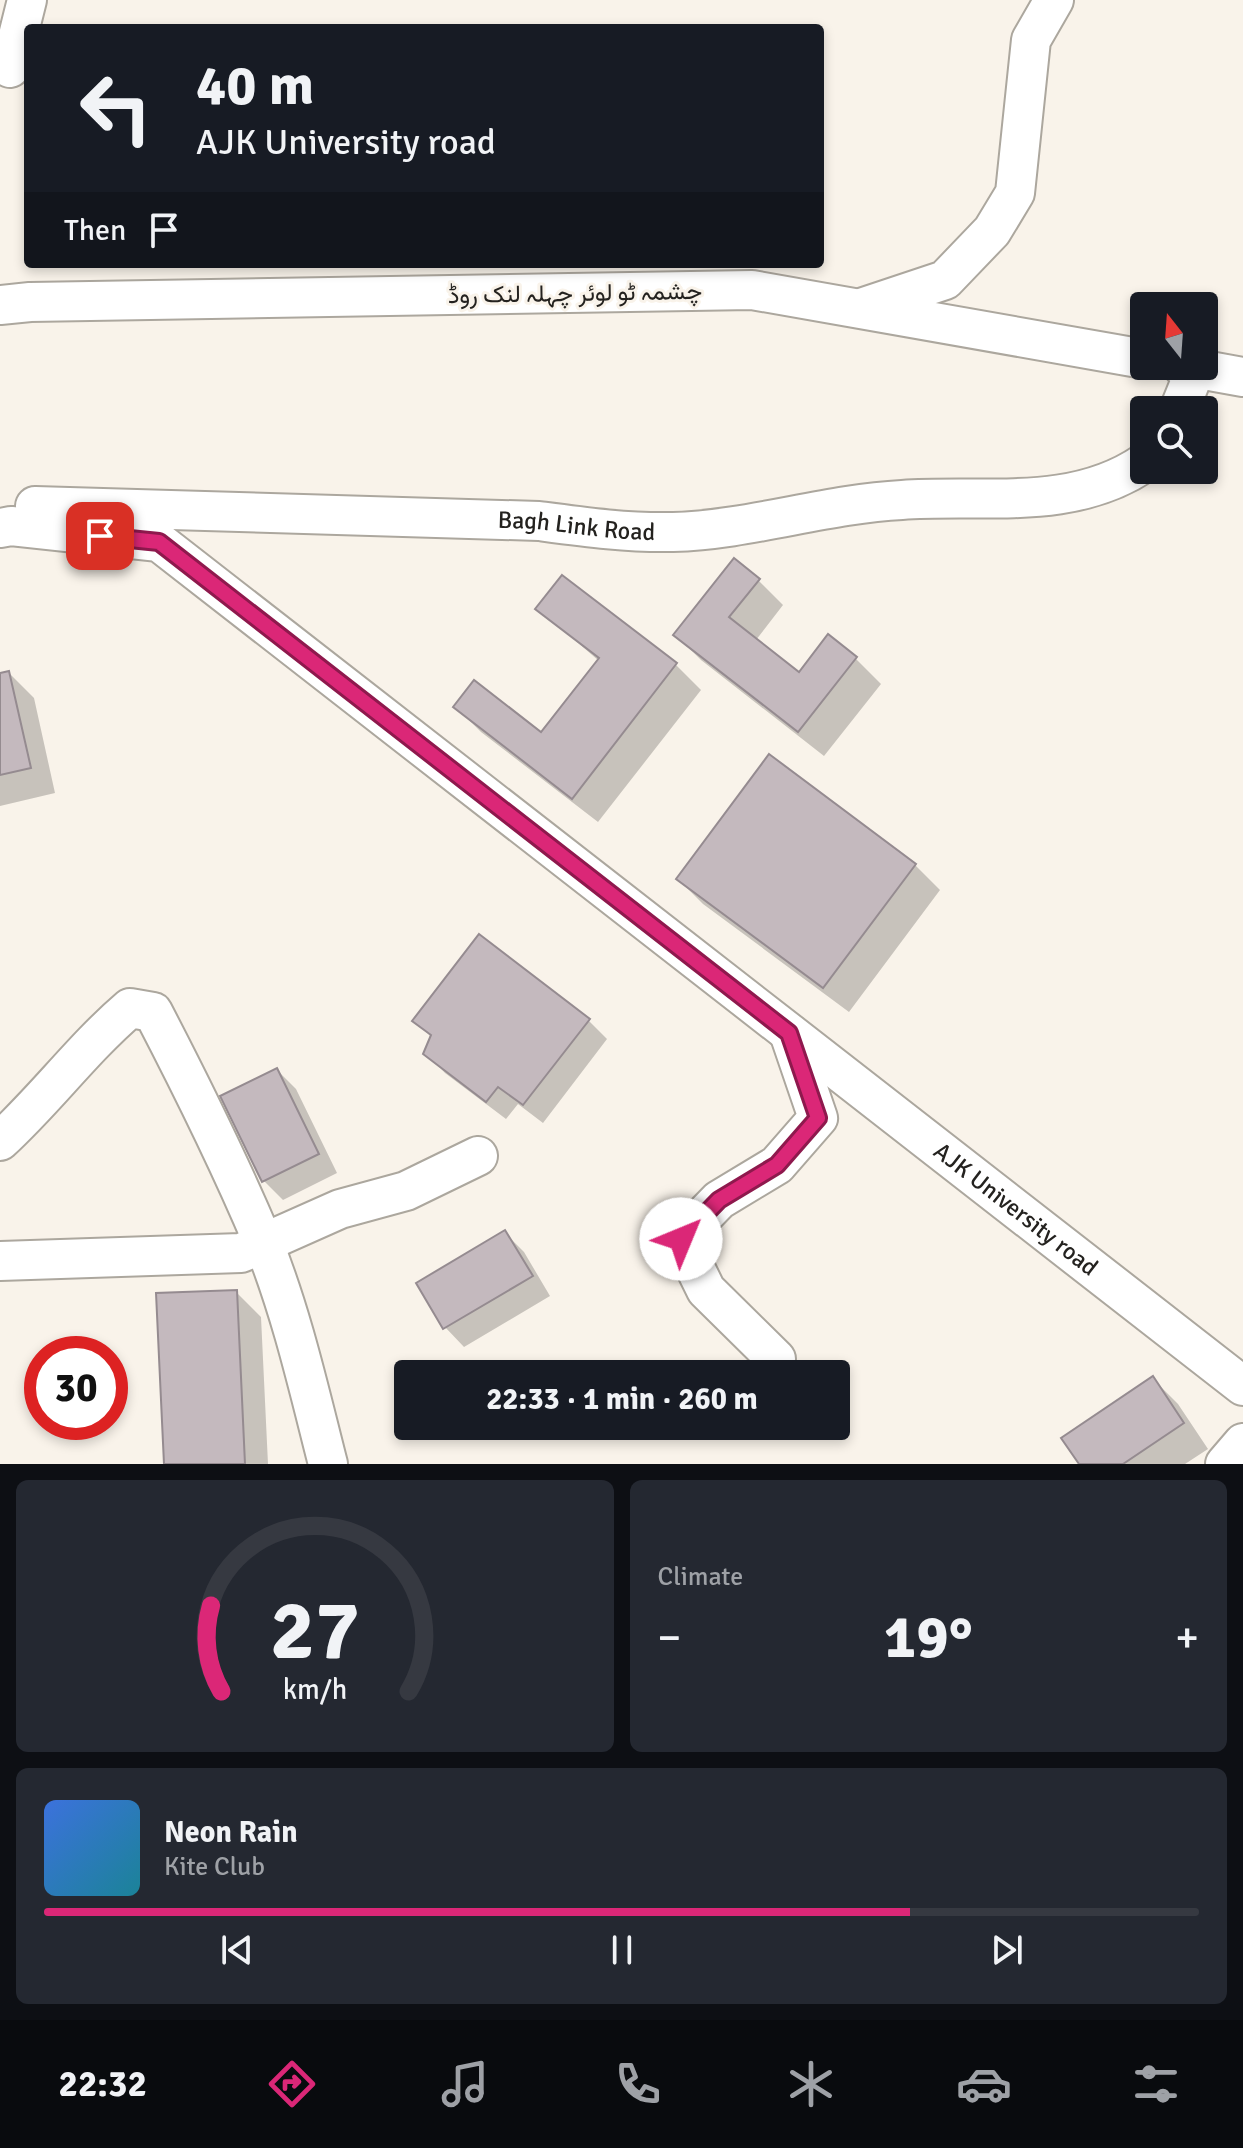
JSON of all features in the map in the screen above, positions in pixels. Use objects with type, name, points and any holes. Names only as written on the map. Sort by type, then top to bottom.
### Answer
[{"type":"street","points":[[10,68],[27,0]]},
{"type":"street","points":[[858,309],[945,280],[992,231],[1015,193],[1031,40],[1054,0]]},
{"type":"street","name":"چشمہ ٹو لوئر چہلہ لنک روڈ","points":[[0,305],[30,302],[752,290],[1130,357]]},
{"type":"street","points":[[1218,372],[1243,377]]},
{"type":"street","name":"Bagh Link Road","points":[[0,505],[539,521],[602,530],[675,532],[899,500],[1007,501],[1082,491],[1121,479],[1130,473]]},
{"type":"street","name":"AJK University road","points":[[0,528],[11,526],[159,542],[1243,1386]]},
{"type":"street","points":[[0,1141],[22,1121],[90,1042],[130,1008],[153,1012],[194,1091],[263,1244],[300,1352],[328,1464]]},
{"type":"street","points":[[776,1359],[706,1290],[681,1239],[719,1200],[777,1165],[818,1118],[789,1033]]},
{"type":"street","points":[[0,1261],[241,1253],[340,1209],[406,1191],[478,1156]]},
{"type":"street","points":[[1225,1464],[1243,1443]]},
{"type":"building","points":[[734,558],[760,579],[729,617],[799,672],[828,634],[857,657],[798,732],[673,635]]},
{"type":"building","points":[[562,575],[677,663],[572,799],[453,707],[474,680],[541,732],[599,658],[535,609]]},
{"type":"building","points":[[9,671],[31,768],[0,775],[0,673]]},
{"type":"building","points":[[769,754],[916,864],[823,988],[676,879]]},
{"type":"building","points":[[479,934],[590,1019],[523,1105],[498,1087],[486,1102],[423,1054],[431,1035],[412,1021]]},
{"type":"building","points":[[277,1068],[319,1154],[262,1182],[220,1096]]},
{"type":"building","points":[[505,1230],[533,1276],[443,1329],[416,1283]]},
{"type":"building","points":[[237,1290],[245,1464],[164,1464],[156,1293]]},
{"type":"building","points":[[1153,1376],[1184,1423],[1123,1464],[1079,1464],[1061,1438]]},
{"type":"route","points":[[100,536],[159,542],[789,1033],[818,1118],[777,1165],[719,1200],[681,1239]]}]
